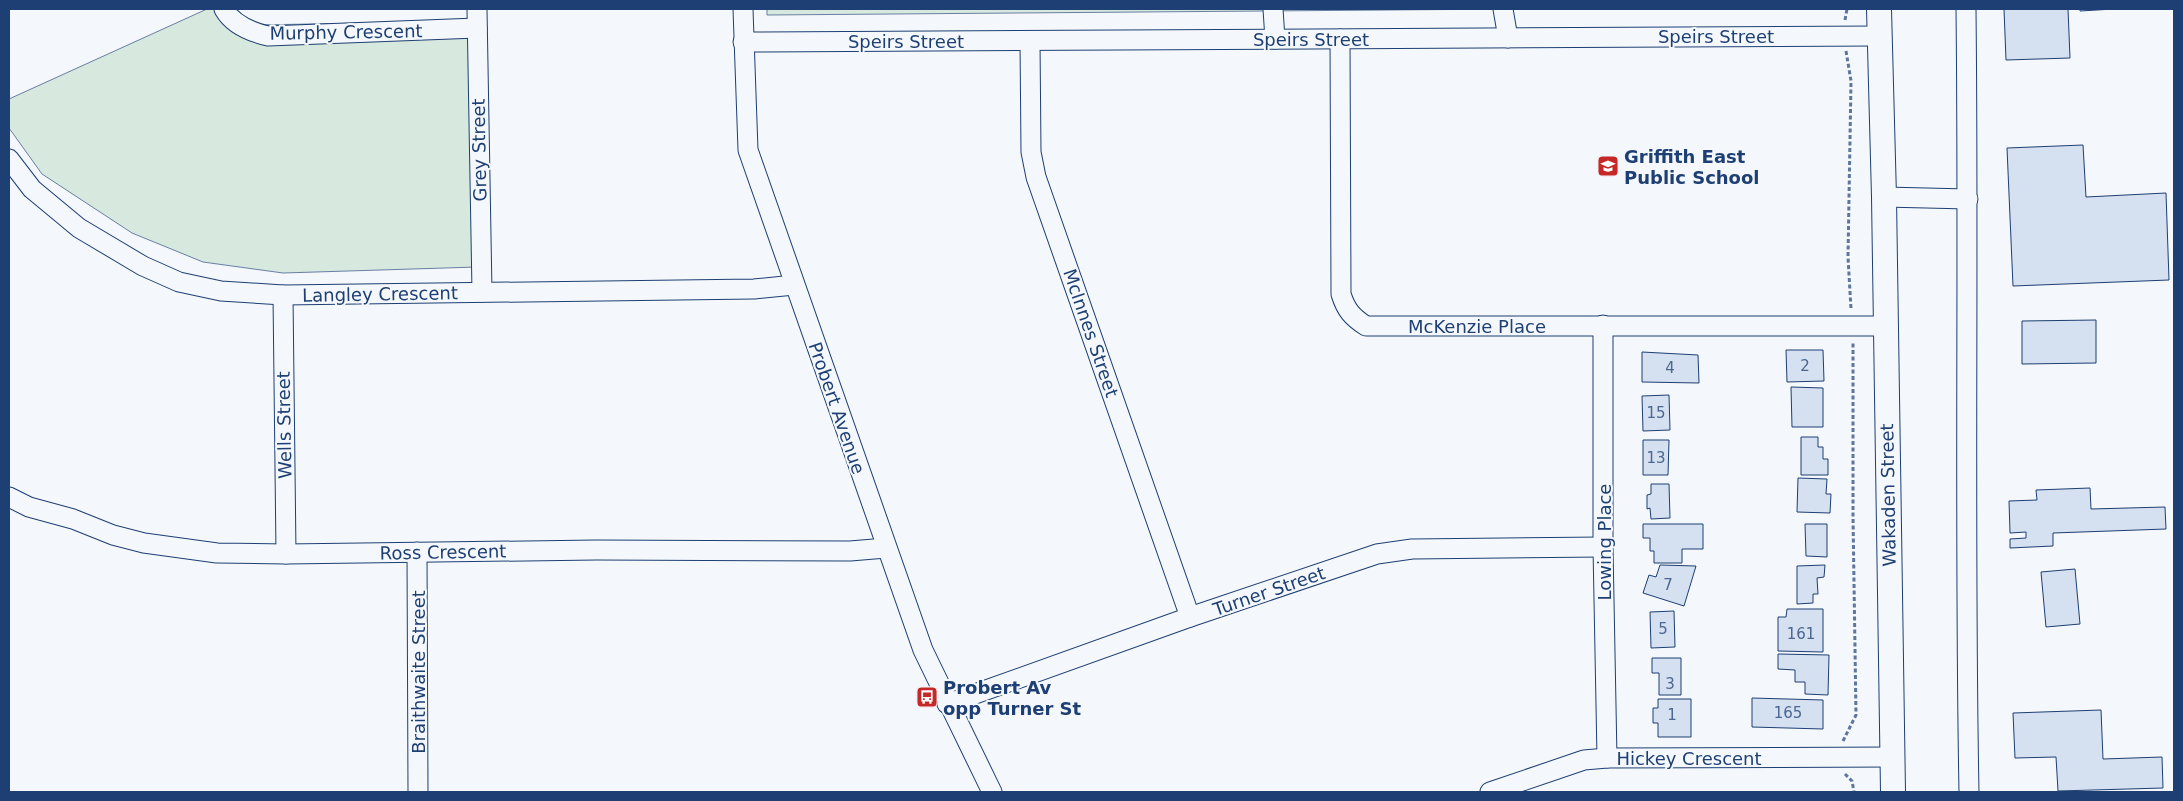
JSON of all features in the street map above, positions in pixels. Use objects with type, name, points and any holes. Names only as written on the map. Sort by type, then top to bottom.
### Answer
[{"type":"main road","name":"Wakaden Street","points":[[1879,9],[1878,36],[1884,197],[1884,326],[1894,757],[1893,792]]},
{"type":"street","name":"Murphy Crescent","points":[[224,9],[240,26],[252,32],[268,36],[477,28]]},
{"type":"street","name":"Grey Street","points":[[477,9],[482,292]]},
{"type":"street","name":"Probert Avenue","points":[[743,9],[748,150],[922,650],[992,792]]},
{"type":"street","points":[[1273,9],[1275,39]]},
{"type":"street","points":[[1503,9],[1508,38]]},
{"type":"street","points":[[1966,9],[1968,199],[1966,648],[1969,792]]},
{"type":"street","name":"Speirs Street","points":[[743,42],[1878,36]]},
{"type":"street","name":"McKenzie Place","points":[[1340,39],[1342,294],[1346,309],[1354,318],[1366,326],[1884,326]]},
{"type":"street","name":"McInnes Street","points":[[1030,41],[1031,152],[1036,177],[1190,617]]},
{"type":"street","name":"Langley Crescent","points":[[9,160],[32,189],[79,228],[144,266],[179,282],[221,291],[283,295],[754,289],[794,285]]},
{"type":"street","points":[[1884,197],[1968,199]]},
{"type":"street","name":"Wells Street","points":[[283,295],[286,554]]},
{"type":"street","name":"Lowing Place","points":[[1603,325],[1603,548],[1607,758]]},
{"type":"street","name":"Ross Crescent","points":[[9,498],[29,507],[144,544],[217,553],[286,554],[596,550],[850,551],[886,548]]},
{"type":"street","name":"Turner Street","points":[[947,704],[1190,617],[1377,554],[1412,548],[1603,548]]},
{"type":"street","name":"Braithwaite Street","points":[[417,552],[418,792]]},
{"type":"street","name":"Hickey Crescent","points":[[1490,792],[1584,760],[1607,758],[1894,757]]},
{"type":"path","points":[[1847,9],[1845,17],[1847,62],[1851,81],[1848,257],[1853,326],[1856,715],[1842,743],[1849,757],[1842,762],[1843,772],[1852,781],[1854,792]]},
{"type":"shaded area","points":[[207,9],[229,9],[255,25],[477,21],[477,267],[283,273],[203,262],[132,233],[42,174],[9,128],[9,99]]},
{"type":"shaded area","points":[[767,9],[1512,9],[767,15]]},
{"type":"building","points":[[2004,9],[2068,9],[2070,58],[2006,60]]},
{"type":"building","points":[[2080,9],[2114,9],[2080,11]]},
{"type":"building","points":[[2083,145],[2086,197],[2166,193],[2169,280],[2013,286],[2007,148]]},
{"type":"building","points":[[2096,320],[2096,363],[2022,364],[2022,321]]},
{"type":"building","points":[[1786,350],[1823,350],[1824,381],[1787,382]]},
{"type":"building","points":[[1642,352],[1698,355],[1699,383],[1642,382]]},
{"type":"building","points":[[1791,387],[1823,388],[1823,427],[1792,427]]},
{"type":"building","points":[[1669,395],[1670,430],[1643,431],[1642,396]]},
{"type":"building","points":[[1801,437],[1818,437],[1818,447],[1823,447],[1823,459],[1828,459],[1828,475],[1801,475]]},
{"type":"building","points":[[1643,440],[1669,440],[1668,475],[1643,475]]},
{"type":"building","points":[[1798,478],[1827,479],[1826,494],[1831,494],[1830,513],[1797,512]]},
{"type":"building","points":[[1651,484],[1669,484],[1670,518],[1651,519],[1650,508],[1647,509],[1647,495],[1651,494]]},
{"type":"building","points":[[2090,488],[2091,509],[2165,507],[2166,529],[2053,533],[2053,546],[2010,548],[2010,539],[2026,538],[2026,532],[2010,533],[2009,501],[2037,500],[2036,490]]},
{"type":"building","points":[[1643,524],[1703,524],[1703,549],[1682,549],[1682,563],[1654,563],[1654,551],[1650,551],[1650,538],[1643,538]]},
{"type":"building","points":[[1805,524],[1827,524],[1827,557],[1806,556]]},
{"type":"building","points":[[1660,565],[1696,566],[1684,606],[1643,593],[1649,575],[1656,577]]},
{"type":"building","points":[[1825,565],[1824,577],[1817,578],[1818,594],[1813,594],[1813,603],[1797,604],[1797,566]]},
{"type":"building","points":[[2075,569],[2080,624],[2046,627],[2041,572]]},
{"type":"building","points":[[1787,609],[1823,609],[1823,652],[1778,651],[1778,617],[1786,617]]},
{"type":"building","points":[[1674,611],[1675,647],[1651,648],[1650,612]]},
{"type":"building","points":[[1778,654],[1829,655],[1828,695],[1805,694],[1805,682],[1795,682],[1795,670],[1778,669]]},
{"type":"building","points":[[1652,658],[1681,658],[1681,695],[1659,695],[1659,673],[1652,673]]},
{"type":"building","points":[[1752,698],[1823,700],[1823,729],[1752,727]]},
{"type":"building","points":[[1658,699],[1691,699],[1691,737],[1658,737],[1658,723],[1653,723],[1653,708],[1658,708]]},
{"type":"building","points":[[2101,710],[2103,759],[2162,757],[2163,788],[2058,791],[2056,757],[2015,758],[2013,713]]},
{"type":"place","name":"Griffith East Public School","points":[[1608,166]]},
{"type":"place","name":"Probert Av opp Turner St","points":[[927,697]]}]
